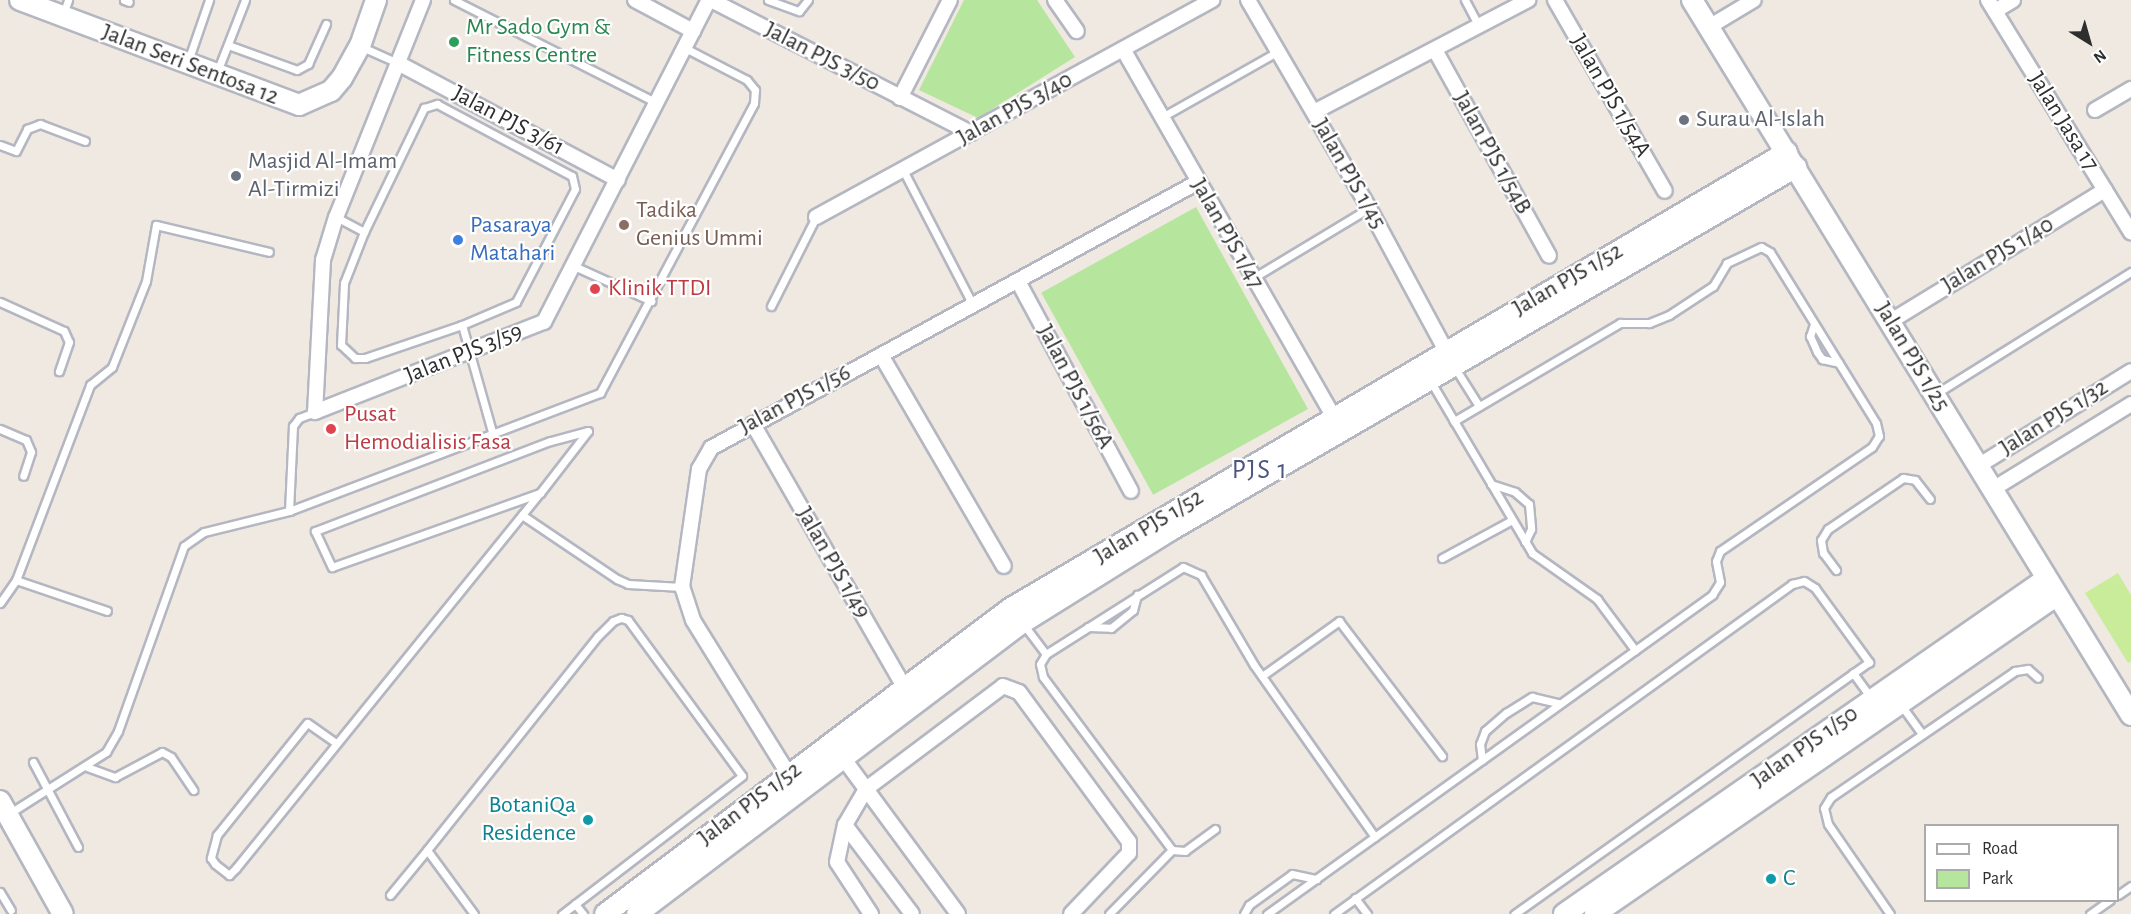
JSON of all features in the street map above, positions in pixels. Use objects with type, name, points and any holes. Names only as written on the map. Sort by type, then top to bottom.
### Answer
[{"type":"street","name":"Jalan Seri Sentosa 12","points":[[20,0],[65,8],[187,63],[299,105],[331,91],[360,46],[376,0]]},
{"type":"street","points":[[315,412],[322,260],[336,217],[423,0]]},
{"type":"street","points":[[636,0],[693,31]]},
{"type":"street","name":"Jalan PJS 3/59","points":[[315,412],[544,322],[710,0]]},
{"type":"street","name":"Jalan PJS 3/50","points":[[710,0],[971,133]]},
{"type":"street","name":"Jalan PJS 3/50","points":[[900,98],[950,0]]},
{"type":"street","points":[[1055,0],[1077,31]]},
{"type":"street","name":"Jalan PJS 3/40","points":[[816,217],[1213,0]]},
{"type":"street","name":"Jalan PJS 1/45","points":[[1248,0],[1369,208],[1450,359]]},
{"type":"street","points":[[1314,112],[1528,0]]},
{"type":"street","name":"Jalan PJS 1/54A","points":[[1555,0],[1665,191]]},
{"type":"street","name":"Jalan PJS 1/25","points":[[1692,0],[2131,715]]},
{"type":"street","points":[[1709,27],[1754,0]]},
{"type":"street","points":[[1991,6],[2013,0]]},
{"type":"street","name":"Jalan Jasa 17","points":[[1991,6],[2131,232]]},
{"type":"street","name":"Jalan PJS 1/47","points":[[1123,49],[1334,417]]},
{"type":"street","name":"Jalan PJS 1/54B","points":[[1435,50],[1549,255]]},
{"type":"street","name":"Jalan PJS 3/61","points":[[398,63],[618,180]]},
{"type":"street","points":[[2096,110],[2131,89]]},
{"type":"street","name":"Jalan PJS 1/52","points":[[1017,616],[1171,530],[1426,373],[1791,159]]},
{"type":"street","name":"Jalan PJS 1/56","points":[[789,774],[693,620],[682,587],[699,469],[715,443],[974,308],[1198,182]]},
{"type":"street","name":"Jalan PJS 1/40","points":[[1891,321],[2105,190]]},
{"type":"street","name":"Jalan PJS 1/56A","points":[[1019,283],[1131,491]]},
{"type":"street","points":[[880,355],[1004,567]]},
{"type":"street","name":"Jalan PJS 1/32","points":[[1978,466],[2131,371]]},
{"type":"street","name":"Jalan PJS 1/52","points":[[637,914],[837,749],[1017,616],[1334,417],[1426,373]]},
{"type":"street","name":"Jalan PJS 1/32","points":[[1993,489],[2131,404]]},
{"type":"street","name":"Jalan PJS 1/49","points":[[753,424],[909,694]]},
{"type":"street","name":"Jalan PJS 1/50","points":[[1595,914],[1894,695],[2051,587]]},
{"type":"street","points":[[871,914],[837,862],[845,825],[866,789],[997,688],[1015,688],[1130,842],[1129,853],[1071,914]]},
{"type":"street","name":"Jalan PJS 1/50","points":[[1564,914],[1872,700],[1894,695]]},
{"type":"street","points":[[837,749],[958,914]]},
{"type":"street","name":"Jalan PJS 1/52","points":[[605,914],[789,774],[837,749]]},
{"type":"street","points":[[2,806],[63,914]]},
{"type":"street","points":[[845,825],[912,914]]},
{"type":"lane","points":[[187,63],[209,0]]},
{"type":"lane","points":[[217,75],[245,0]]},
{"type":"lane","points":[[454,0],[657,103]]},
{"type":"lane","points":[[768,0],[799,11],[808,0]]},
{"type":"lane","points":[[1465,0],[1479,26]]},
{"type":"lane","points":[[228,45],[297,70],[309,64],[326,24]]},
{"type":"lane","points":[[360,46],[398,63]]},
{"type":"lane","points":[[2,806],[48,791],[87,767],[106,752],[118,731],[184,546],[204,532],[289,511],[600,393],[651,301],[754,103],[755,90],[747,80],[685,48]]},
{"type":"lane","points":[[1162,117],[1277,51]]},
{"type":"lane","points":[[444,106],[490,131],[572,176],[575,189],[516,302],[462,325],[365,358],[347,354],[341,345],[344,283],[364,232],[424,108],[444,106]]},
{"type":"lane","points":[[490,131],[498,116]]},
{"type":"lane","points":[[0,145],[16,151],[27,129],[40,124],[85,141]]},
{"type":"lane","points":[[903,170],[974,308]]},
{"type":"lane","points":[[1253,279],[1369,208]]},
{"type":"lane","points":[[336,217],[364,232]]},
{"type":"lane","points":[[771,306],[816,217]]},
{"type":"lane","points":[[0,603],[16,580],[90,386],[112,367],[146,281],[156,225],[269,252]]},
{"type":"lane","points":[[1267,914],[1712,595],[1720,582],[1716,561],[1720,551],[1872,447],[1879,436],[1876,423],[1770,252],[1761,247],[1727,263],[1713,286],[1669,315],[1649,323],[1620,323],[1454,422]]},
{"type":"lane","points":[[574,266],[651,301]]},
{"type":"lane","points":[[1935,394],[2131,272]]},
{"type":"lane","points":[[0,302],[64,330],[69,342],[59,371]]},
{"type":"lane","points":[[1814,324],[1810,336],[1817,352],[1822,359],[1839,363]]},
{"type":"lane","points":[[462,325],[467,354],[493,435]]},
{"type":"lane","points":[[1450,359],[1479,406]]},
{"type":"lane","points":[[1426,373],[1532,553],[1598,598],[1635,650]]},
{"type":"lane","points":[[289,511],[293,426],[299,418],[315,412]]},
{"type":"lane","points":[[0,429],[26,440],[31,452],[23,476]]},
{"type":"lane","points":[[336,743],[307,723],[217,835],[212,858],[215,864],[229,874],[236,868],[540,493],[588,431],[550,441],[315,531],[332,567],[540,493]]},
{"type":"lane","points":[[1836,570],[1824,553],[1821,540],[1828,529],[1903,478],[1916,480],[1930,499]]},
{"type":"lane","points":[[1491,484],[1509,489],[1529,504],[1531,529],[1525,542]]},
{"type":"lane","points":[[522,515],[616,579],[628,584],[682,587]]},
{"type":"lane","points":[[1442,558],[1512,520]]},
{"type":"lane","points":[[1215,829],[1185,851],[1172,850],[1043,677],[1040,664],[1046,654],[1183,567],[1197,570],[1254,665],[1374,837]]},
{"type":"lane","points":[[16,580],[107,611]]},
{"type":"lane","points":[[1334,914],[1792,584],[1804,581],[1815,588],[1869,662],[1514,914]]},
{"type":"lane","points":[[1088,627],[1111,628],[1133,610],[1137,595]]},
{"type":"lane","points":[[1017,616],[1046,654]]},
{"type":"lane","points":[[390,895],[598,636],[613,621],[621,618],[628,620],[742,776],[562,914]]},
{"type":"lane","points":[[1262,676],[1339,621],[1442,756]]},
{"type":"lane","points":[[1890,914],[1828,824],[1824,808],[1831,796],[2015,670],[2028,669],[2038,678]]},
{"type":"lane","points":[[1853,673],[1872,700]]},
{"type":"lane","points":[[1894,695],[1922,734]]},
{"type":"lane","points":[[1482,760],[1480,744],[1485,731],[1506,713],[1532,697],[1559,703]]},
{"type":"lane","points":[[87,767],[115,777],[162,752],[171,757],[193,790]]},
{"type":"lane","points":[[33,762],[78,847]]},
{"type":"lane","points":[[427,850],[474,914]]},
{"type":"lane","points":[[1109,914],[1172,850]]},
{"type":"lane","points":[[1244,914],[1249,905],[1292,874],[1316,879]]},
{"type":"lane","points":[[0,892],[11,910]]},
{"type":"lane","points":[[1355,898],[1367,914]]},
{"type":"lane","points":[[2090,914],[2107,902]]},
{"type":"lane","points":[[575,904],[583,914]]},
{"type":"green space","points":[[964,0],[1037,0],[1075,57],[978,118],[919,90]]},
{"type":"green space","points":[[1196,207],[1308,409],[1153,495],[1041,293]]},
{"type":"green space","points":[[2118,573],[2131,595],[2131,661],[2128,663],[2085,593]]},
{"type":"place","name":"Mr Sado Gym & Fitness Centre","points":[[454,42]]},
{"type":"place","name":"Surau Al-Islah","points":[[1684,120]]},
{"type":"place","name":"Masjid Al-Imam Al-Tirmizi","points":[[236,176]]},
{"type":"place","name":"Tadika Genius Ummi","points":[[624,225]]},
{"type":"place","name":"Pasaraya Matahari","points":[[458,240]]},
{"type":"place","name":"Klinik TTDI","points":[[595,289]]},
{"type":"place","name":"Pusat Hemodialisis Fasa","points":[[331,429]]},
{"type":"place","name":"BotaniQa Residence","points":[[588,820]]},
{"type":"place","name":"C","points":[[1771,879]]},
{"type":"district","name":"PJS 1","points":[[1260,470]]}]
